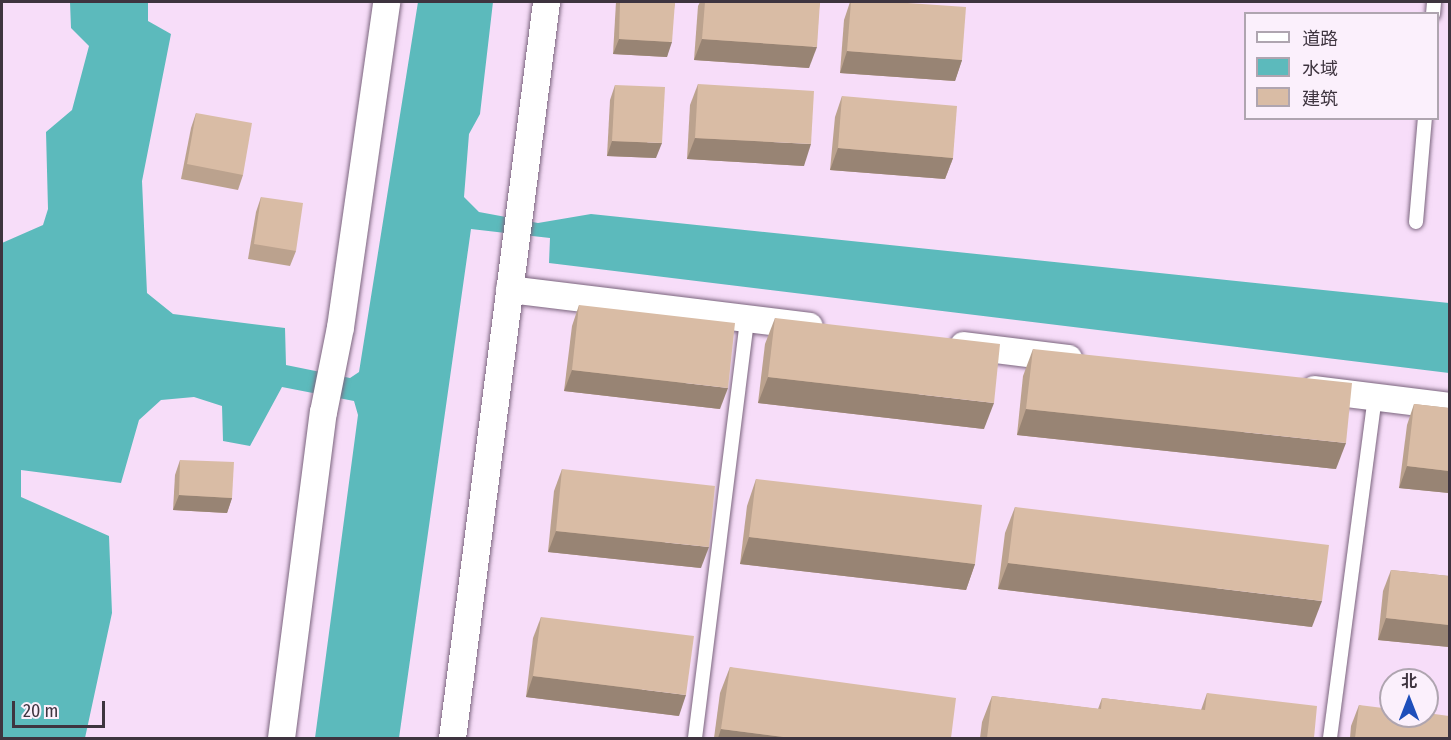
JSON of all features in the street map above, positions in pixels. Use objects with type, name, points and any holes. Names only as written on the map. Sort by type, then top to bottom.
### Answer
[{"type":"street","points":[[281,738],[323,412],[341,315],[386,2]]},
{"type":"street","points":[[452,738],[546,2]]},
{"type":"street","points":[[509,289],[830,329]]},
{"type":"street","points":[[936,342],[1090,361]]},
{"type":"street","points":[[1292,386],[1449,406]]},
{"type":"lane","points":[[1416,222],[1425,120]]},
{"type":"lane","points":[[695,738],[747,319]]},
{"type":"lane","points":[[1330,738],[1375,397]]},
{"type":"water","points":[[70,2],[148,2],[148,21],[171,34],[142,181],[147,293],[173,314],[285,328],[286,365],[350,378],[359,372],[418,2],[493,2],[480,114],[469,134],[464,197],[479,212],[538,223],[591,214],[1449,303],[1449,373],[549,263],[550,238],[471,229],[399,738],[315,738],[358,415],[354,401],[282,387],[250,446],[223,441],[222,406],[194,397],[161,400],[139,420],[121,483],[21,470],[21,497],[109,536],[112,613],[85,738],[2,738],[2,243],[43,225],[48,209],[46,132],[72,110],[89,46],[71,28]]},
{"type":"building","points":[[620,2],[675,2],[672,42],[619,39]]},
{"type":"building","points":[[705,2],[820,2],[817,47],[702,39]]},
{"type":"building","points":[[851,2],[893,2],[966,7],[962,60],[847,51]]},
{"type":"building","points":[[698,84],[814,91],[811,144],[695,138]]},
{"type":"building","points":[[615,85],[665,87],[662,143],[612,141]]},
{"type":"building","points":[[842,96],[957,106],[953,158],[838,148]]},
{"type":"building","points":[[196,113],[252,123],[243,175],[187,164]]},
{"type":"building","points":[[261,197],[303,203],[296,251],[254,244]]},
{"type":"building","points":[[579,305],[735,323],[728,388],[572,370]]},
{"type":"building","points":[[775,318],[1000,344],[994,403],[768,377]]},
{"type":"building","points":[[1033,349],[1352,383],[1346,443],[1026,409]]},
{"type":"building","points":[[1414,404],[1449,408],[1449,471],[1407,466]]},
{"type":"building","points":[[180,460],[234,462],[232,498],[179,495]]},
{"type":"building","points":[[562,469],[715,486],[709,547],[556,531]]},
{"type":"building","points":[[756,479],[982,505],[975,564],[749,537]]},
{"type":"building","points":[[1015,507],[1329,545],[1322,601],[1008,563]]},
{"type":"building","points":[[1391,570],[1449,576],[1449,625],[1386,618]]},
{"type":"building","points":[[541,617],[694,636],[686,695],[533,676]]},
{"type":"building","points":[[730,667],[956,698],[951,738],[791,738],[721,729]]},
{"type":"building","points":[[1207,693],[1317,706],[1314,738],[987,738],[992,696],[1101,709],[1102,698],[1205,710]]},
{"type":"building","points":[[1359,705],[1379,708],[1379,728],[1439,728],[1439,715],[1449,716],[1449,738],[1355,738]]}]
